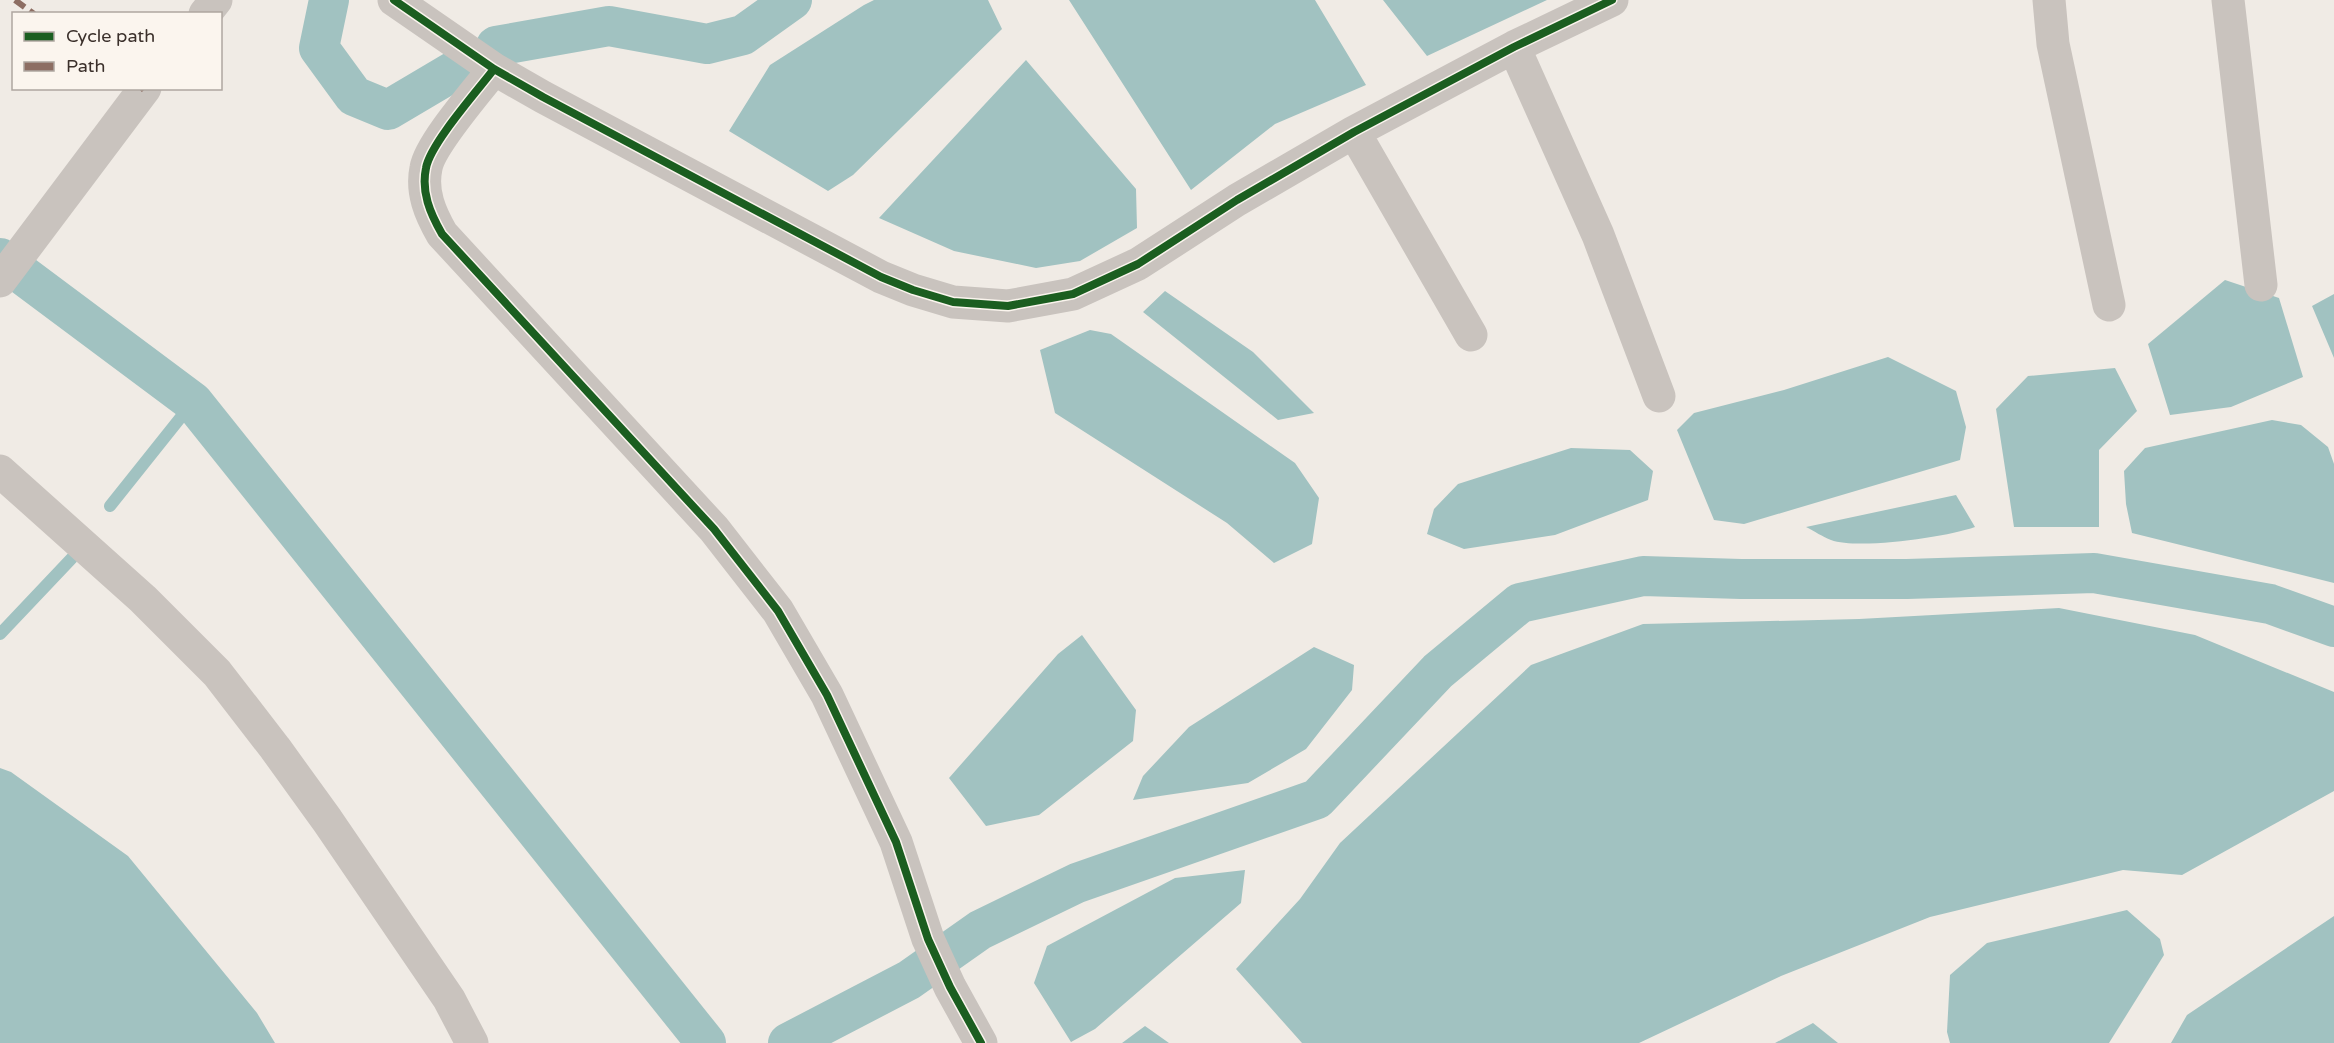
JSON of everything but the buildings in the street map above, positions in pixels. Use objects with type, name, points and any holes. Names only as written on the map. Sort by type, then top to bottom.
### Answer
[{"type":"street","points":[[207,12],[216,0]]},
{"type":"street","points":[[394,0],[494,69],[881,277],[953,302],[1008,306],[1072,294],[1138,264],[1237,200],[1354,132],[1514,48],[1612,0]]},
{"type":"street","points":[[2049,0],[2053,44],[2109,305]]},
{"type":"street","points":[[2228,0],[2261,285]]},
{"type":"street","points":[[1514,48],[1598,235],[1659,396]]},
{"type":"street","points":[[494,69],[435,147],[426,167],[425,187],[429,211],[450,242],[714,529],[778,611],[827,695],[896,842],[928,939],[950,987],[981,1043]]},
{"type":"street","points":[[0,281],[144,90]]},
{"type":"street","points":[[1354,132],[1471,335]]},
{"type":"street","points":[[0,471],[143,599],[217,673],[327,820],[448,999],[472,1043]]},
{"type":"water","points":[[874,0],[988,0],[1002,29],[853,175],[828,191],[729,131],[770,65]]},
{"type":"water","points":[[1069,0],[1315,0],[1366,85],[1275,124],[1191,190]]},
{"type":"water","points":[[1383,0],[1547,0],[1427,56]]},
{"type":"water","points":[[1026,60],[1136,189],[1137,228],[1080,261],[1036,268],[954,251],[879,218]]},
{"type":"water","points":[[2225,280],[2279,298],[2303,377],[2231,407],[2170,415],[2148,344]]},
{"type":"water","points":[[1165,291],[1253,352],[1314,413],[1278,420],[1143,312]]},
{"type":"water","points":[[2334,294],[2334,358],[2312,306]]},
{"type":"water","points":[[1090,330],[1111,334],[1295,463],[1319,498],[1312,544],[1274,563],[1227,523],[1055,413],[1040,350]]},
{"type":"water","points":[[1888,357],[1956,391],[1966,427],[1960,460],[1744,524],[1714,520],[1677,430],[1694,413],[1784,390]]},
{"type":"water","points":[[2115,368],[2137,411],[2099,450],[2099,527],[2014,527],[1996,409],[2028,376]]},
{"type":"water","points":[[2272,420],[2301,425],[2328,447],[2334,464],[2334,583],[2132,533],[2126,504],[2124,471],[2145,448]]},
{"type":"water","points":[[1571,448],[1630,450],[1653,471],[1648,500],[1555,535],[1464,549],[1427,534],[1434,509],[1458,484]]},
{"type":"water","points":[[1956,495],[1975,527],[1925,538],[1861,544],[1831,540],[1806,527]]},
{"type":"water","points":[[2059,608],[2195,635],[2334,692],[2334,791],[2182,875],[2123,870],[1930,917],[1781,976],[1639,1043],[1302,1043],[1236,969],[1300,899],[1340,843],[1531,665],[1643,624],[1859,619]]},
{"type":"water","points":[[1082,635],[1136,710],[1133,741],[1039,815],[986,826],[949,778],[1058,654]]},
{"type":"water","points":[[1314,647],[1354,665],[1352,690],[1306,749],[1248,783],[1133,800],[1143,776],[1189,727]]},
{"type":"water","points":[[0,768],[11,772],[128,856],[257,1013],[275,1043],[0,1043]]},
{"type":"water","points":[[1245,870],[1241,903],[1095,1029],[1071,1042],[1034,983],[1047,946],[1175,878]]},
{"type":"water","points":[[2127,910],[2160,939],[2164,955],[2109,1043],[1950,1043],[1947,1032],[1950,975],[1987,943]]},
{"type":"water","points":[[2334,916],[2334,1043],[2171,1043],[2187,1015]]},
{"type":"water","points":[[1813,1023],[1838,1043],[1775,1043]]},
{"type":"water","points":[[1145,1026],[1169,1043],[1122,1043]]},
{"type":"waterway","points":[[329,0],[319,48],[354,96],[388,110],[459,68]]},
{"type":"waterway","points":[[496,46],[609,26],[707,44],[743,35],[792,0]]},
{"type":"waterway","points":[[0,258],[193,402],[706,1043]]},
{"type":"waterway","points":[[110,506],[193,402]]},
{"type":"waterway","points":[[0,634],[72,558]]},
{"type":"waterway","points":[[788,1043],[909,980],[980,930],[1077,883],[1317,799],[1438,671],[1520,603],[1643,576],[1741,579],[1907,579],[2094,573],[2270,604],[2334,627]]},
{"type":"marked path","points":[[15,0],[31,12]]},
{"type":"cycle path","points":[[394,0],[494,69],[543,97],[881,277],[953,302],[1008,306],[1073,294],[1138,264],[1237,200],[1354,132],[1514,47],[1612,0]]},
{"type":"cycle path","points":[[494,69],[445,132],[429,158],[425,185],[430,210],[442,234],[714,529],[778,611],[827,695],[896,842],[928,939],[950,987],[981,1043]]}]
